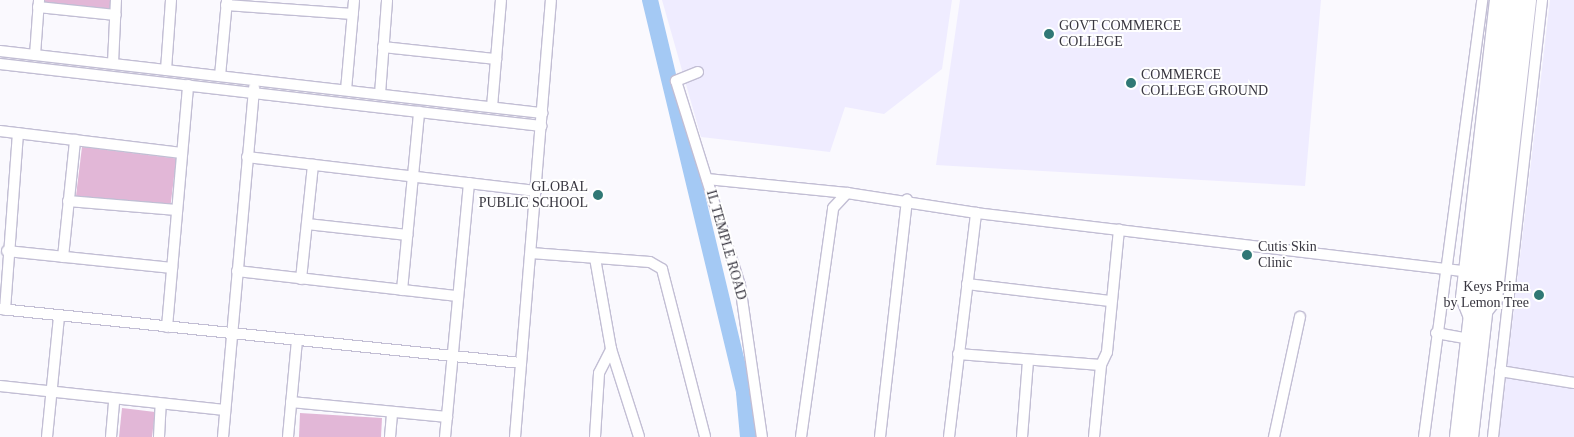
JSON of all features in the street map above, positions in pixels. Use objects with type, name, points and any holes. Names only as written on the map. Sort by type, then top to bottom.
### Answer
[{"type":"main road","points":[[1470,437],[1486,310],[1508,0]]},
{"type":"main road","points":[[1458,437],[1499,126],[1520,0]]},
{"type":"street","points":[[113,64],[116,0]]},
{"type":"street","points":[[166,70],[171,0]]},
{"type":"street","points":[[346,90],[354,0]]},
{"type":"street","points":[[380,94],[387,0]]},
{"type":"street","points":[[492,107],[501,0]]},
{"type":"street","points":[[514,437],[551,0]]},
{"type":"street","points":[[1424,437],[1436,333],[1447,269],[1482,0]]},
{"type":"street","points":[[1472,321],[1463,298],[1464,271],[1497,0]]},
{"type":"street","points":[[1486,310],[1494,299],[1529,0]]},
{"type":"street","points":[[1493,437],[1542,0]]},
{"type":"street","points":[[220,76],[226,2],[353,14]]},
{"type":"street","points":[[35,54],[39,4],[116,15]]},
{"type":"street","points":[[383,47],[496,59]]},
{"type":"street","points":[[0,50],[542,113]]},
{"type":"street","points":[[0,64],[541,126]]},
{"type":"street","name":"IL TEMPLE ROAD","points":[[698,72],[676,82],[740,285],[762,437]]},
{"type":"street","points":[[223,437],[254,80]]},
{"type":"street","points":[[167,327],[188,86]]},
{"type":"street","points":[[402,290],[419,112]]},
{"type":"street","points":[[0,131],[182,153]]},
{"type":"street","points":[[18,133],[3,310],[59,318],[167,327],[521,363]]},
{"type":"street","points":[[63,257],[75,140]]},
{"type":"street","points":[[248,157],[536,191]]},
{"type":"street","points":[[302,278],[313,165]]},
{"type":"street","points":[[707,179],[847,192],[907,200],[976,213],[1464,271]]},
{"type":"street","points":[[445,437],[469,183]]},
{"type":"street","points":[[801,437],[833,208],[847,192]]},
{"type":"street","points":[[68,200],[177,210]]},
{"type":"street","points":[[880,437],[907,200]]},
{"type":"street","points":[[949,437],[976,213]]},
{"type":"street","points":[[307,224],[407,235]]},
{"type":"street","points":[[1094,437],[1101,365],[1119,230]]},
{"type":"street","points":[[7,251],[172,268]]},
{"type":"street","points":[[531,253],[650,262],[662,268],[705,437]]},
{"type":"street","points":[[595,258],[612,349],[639,437]]},
{"type":"street","points":[[238,271],[458,296]]},
{"type":"street","points":[[967,284],[1110,301]]},
{"type":"street","points":[[1274,437],[1300,317]]},
{"type":"street","points":[[47,437],[59,318]]},
{"type":"street","points":[[1436,333],[1470,339]]},
{"type":"street","points":[[288,437],[297,340]]},
{"type":"street","points":[[595,437],[599,373],[612,349]]},
{"type":"street","points":[[958,354],[1028,361],[1101,365]]},
{"type":"street","points":[[1022,437],[1028,361]]},
{"type":"street","points":[[1500,371],[1574,383]]},
{"type":"street","points":[[0,386],[225,410]]},
{"type":"street","points":[[111,437],[114,398]]},
{"type":"street","points":[[291,402],[447,417]]},
{"type":"street","points":[[159,437],[162,404]]},
{"type":"street","points":[[390,437],[392,412]]},
{"type":"shaded area","points":[[44,0],[112,0],[111,10],[43,5]]},
{"type":"shaded area","points":[[662,0],[952,0],[942,69],[884,114],[845,107],[830,152],[701,137]]},
{"type":"shaded area","name":"COMMERCE COLLEGE GROUND","points":[[960,0],[1321,0],[1305,186],[936,165]]},
{"type":"shaded area","points":[[1550,0],[1574,0],[1574,437],[1499,437]]},
{"type":"shaded area","points":[[82,147],[176,159],[170,207],[76,196]]},
{"type":"shaded area","points":[[122,408],[155,412],[152,437],[119,437]]},
{"type":"shaded area","points":[[300,413],[382,418],[381,437],[299,437]]},
{"type":"waterway","points":[[650,0],[744,393],[748,437]]},
{"type":"place","name":"GOVT COMMERCE COLLEGE","points":[[1049,34]]},
{"type":"place","name":"COMMERCE COLLEGE GROUND","points":[[1131,83]]},
{"type":"place","name":"GLOBAL PUBLIC SCHOOL","points":[[598,195]]},
{"type":"place","name":"Cutis Skin Clinic","points":[[1247,255]]},
{"type":"place","name":"Keys Prima by Lemon Tree","points":[[1539,295]]}]
